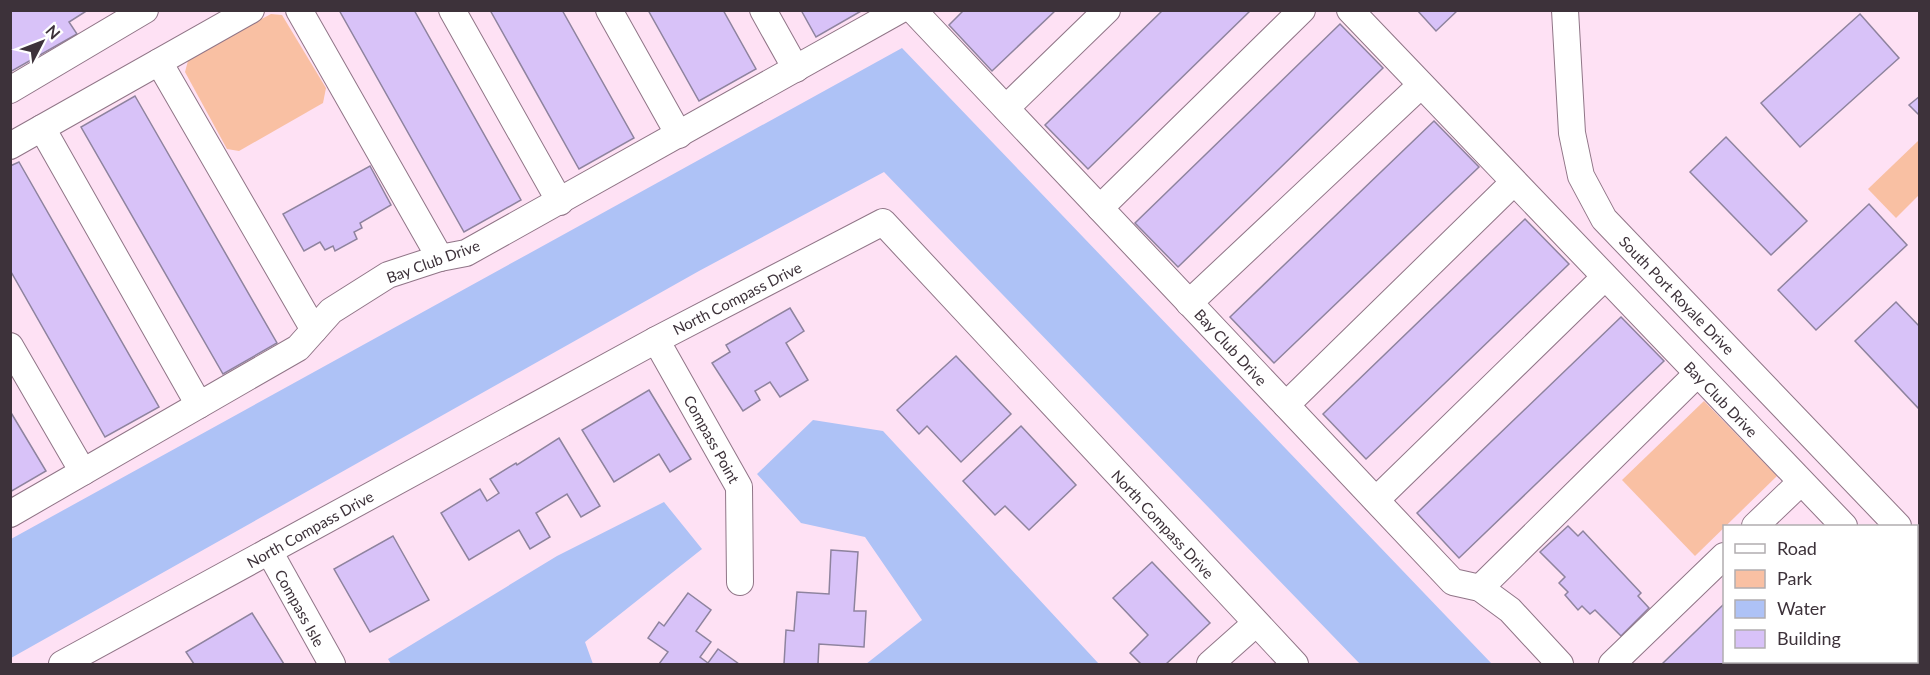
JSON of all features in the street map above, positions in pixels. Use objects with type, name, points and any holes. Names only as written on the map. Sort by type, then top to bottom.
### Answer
[{"type":"street","points":[[10,90],[145,10]]},
{"type":"street","points":[[10,146],[251,10]]},
{"type":"street","points":[[299,10],[440,258]]},
{"type":"street","points":[[452,10],[560,202]]},
{"type":"street","points":[[609,10],[679,135]]},
{"type":"street","points":[[763,10],[796,69]]},
{"type":"street","name":"Bay Club Drive","points":[[10,514],[298,348],[331,311],[388,275],[440,258],[466,253],[900,10]]},
{"type":"street","name":"Bay Club Drive","points":[[914,10],[1453,582],[1480,588],[1510,610],[1560,664]]},
{"type":"street","points":[[1006,108],[1107,10]]},
{"type":"street","points":[[1100,208],[1302,10]]},
{"type":"street","name":"Bay Club Drive","points":[[1350,10],[1843,525]]},
{"type":"street","name":"South Port Royale Drive","points":[[1565,10],[1572,133],[1581,176],[1604,219],[1898,525]]},
{"type":"street","points":[[1571,10],[1587,10]]},
{"type":"street","points":[[159,62],[314,330]]},
{"type":"street","points":[[1189,303],[1421,85]]},
{"type":"street","points":[[42,128],[199,405]]},
{"type":"street","points":[[1286,405],[1514,182]]},
{"type":"street","name":"North Compass Drive","points":[[62,664],[656,340],[883,222],[1255,624],[1295,664]]},
{"type":"street","points":[[1376,500],[1605,277]]},
{"type":"street","name":"Compass Point","points":[[656,340],[740,487],[740,582]]},
{"type":"street","points":[[10,346],[83,472]]},
{"type":"street","points":[[1480,588],[1697,374]]},
{"type":"street","points":[[1756,525],[1801,482]]},
{"type":"street","name":"Compass Isle","points":[[268,551],[332,664]]},
{"type":"street","points":[[1612,664],[1723,558]]},
{"type":"street","points":[[1210,664],[1255,624]]},
{"type":"green space","points":[[271,14],[282,15],[326,88],[323,103],[239,151],[227,149],[185,72],[189,57]]},
{"type":"green space","points":[[1918,141],[1919,195],[1896,218],[1868,189]]},
{"type":"green space","points":[[1704,401],[1777,476],[1727,525],[1723,525],[1723,529],[1695,556],[1622,480]]},
{"type":"water","points":[[902,48],[1492,664],[1360,664],[884,172],[699,271],[11,658],[11,539]]},
{"type":"water","points":[[813,420],[883,431],[1099,664],[866,664],[922,620],[865,537],[801,523],[757,474]]},
{"type":"water","points":[[664,502],[702,549],[585,642],[593,664],[391,664],[388,659],[557,556]]},
{"type":"building","points":[[10,10],[88,10],[69,22],[77,34],[10,72]]},
{"type":"building","points":[[339,10],[414,10],[521,200],[464,232]]},
{"type":"building","points":[[490,10],[562,10],[634,138],[579,169]]},
{"type":"building","points":[[648,10],[723,10],[756,69],[699,101]]},
{"type":"building","points":[[801,10],[863,10],[816,37]]},
{"type":"building","points":[[964,10],[1056,10],[992,71],[949,25]]},
{"type":"building","points":[[1163,10],[1251,10],[1088,169],[1045,125]]},
{"type":"building","points":[[1417,10],[1458,10],[1436,31]]},
{"type":"building","points":[[1860,14],[1899,58],[1800,147],[1761,103]]},
{"type":"building","points":[[1340,24],[1383,68],[1178,267],[1135,223]]},
{"type":"building","points":[[135,96],[277,343],[223,374],[81,127]]},
{"type":"building","points":[[1920,96],[1920,116],[1909,105]]},
{"type":"building","points":[[1434,121],[1479,167],[1274,363],[1230,317]]},
{"type":"building","points":[[1726,137],[1807,221],[1771,255],[1690,172]]},
{"type":"building","points":[[19,162],[159,407],[105,437],[10,270],[10,166]]},
{"type":"building","points":[[370,166],[391,205],[360,223],[362,228],[354,232],[357,239],[335,251],[333,246],[325,250],[320,242],[304,251],[283,214]]},
{"type":"building","points":[[1869,204],[1907,245],[1816,330],[1778,290]]},
{"type":"building","points":[[1525,219],[1569,264],[1366,459],[1323,414]]},
{"type":"building","points":[[1896,302],[1920,327],[1920,410],[1855,341]]},
{"type":"building","points":[[790,308],[804,331],[786,343],[808,380],[780,397],[770,382],[755,391],[760,400],[743,411],[712,363],[730,352],[726,345]]},
{"type":"building","points":[[1621,317],[1664,361],[1459,558],[1417,513]]},
{"type":"building","points":[[956,356],[1011,414],[961,462],[927,426],[919,434],[897,410]]},
{"type":"building","points":[[649,390],[691,459],[670,472],[659,454],[614,482],[582,430]]},
{"type":"building","points":[[10,411],[46,471],[10,492]]},
{"type":"building","points":[[1021,426],[1076,485],[1029,530],[1005,506],[995,515],[963,481]]},
{"type":"building","points":[[559,438],[600,506],[581,517],[567,494],[536,513],[550,537],[530,549],[519,530],[469,560],[441,513],[480,489],[487,501],[499,493],[490,479]]},
{"type":"building","points":[[1568,526],[1578,536],[1583,531],[1641,593],[1638,596],[1649,608],[1621,636],[1595,610],[1590,614],[1582,606],[1578,610],[1565,595],[1568,592],[1559,583],[1565,577],[1540,552]]},
{"type":"building","points":[[393,536],[429,600],[370,632],[334,569]]},
{"type":"building","points":[[831,550],[858,552],[854,611],[866,611],[864,647],[819,644],[818,664],[784,664],[786,630],[794,631],[797,592],[829,594]]},
{"type":"building","points":[[1152,562],[1210,623],[1166,664],[1141,664],[1130,653],[1148,635],[1113,598]]},
{"type":"building","points":[[688,593],[711,610],[696,631],[711,642],[700,657],[708,663],[718,649],[739,664],[659,664],[668,652],[648,638],[659,622],[664,626]]},
{"type":"building","points":[[1723,605],[1723,663],[1754,663],[1752,664],[1662,664]]},
{"type":"building","points":[[252,613],[284,664],[194,664],[186,652]]},
{"type":"building","points":[[1918,630],[1920,631],[1920,664],[1853,664],[1918,663]]}]
